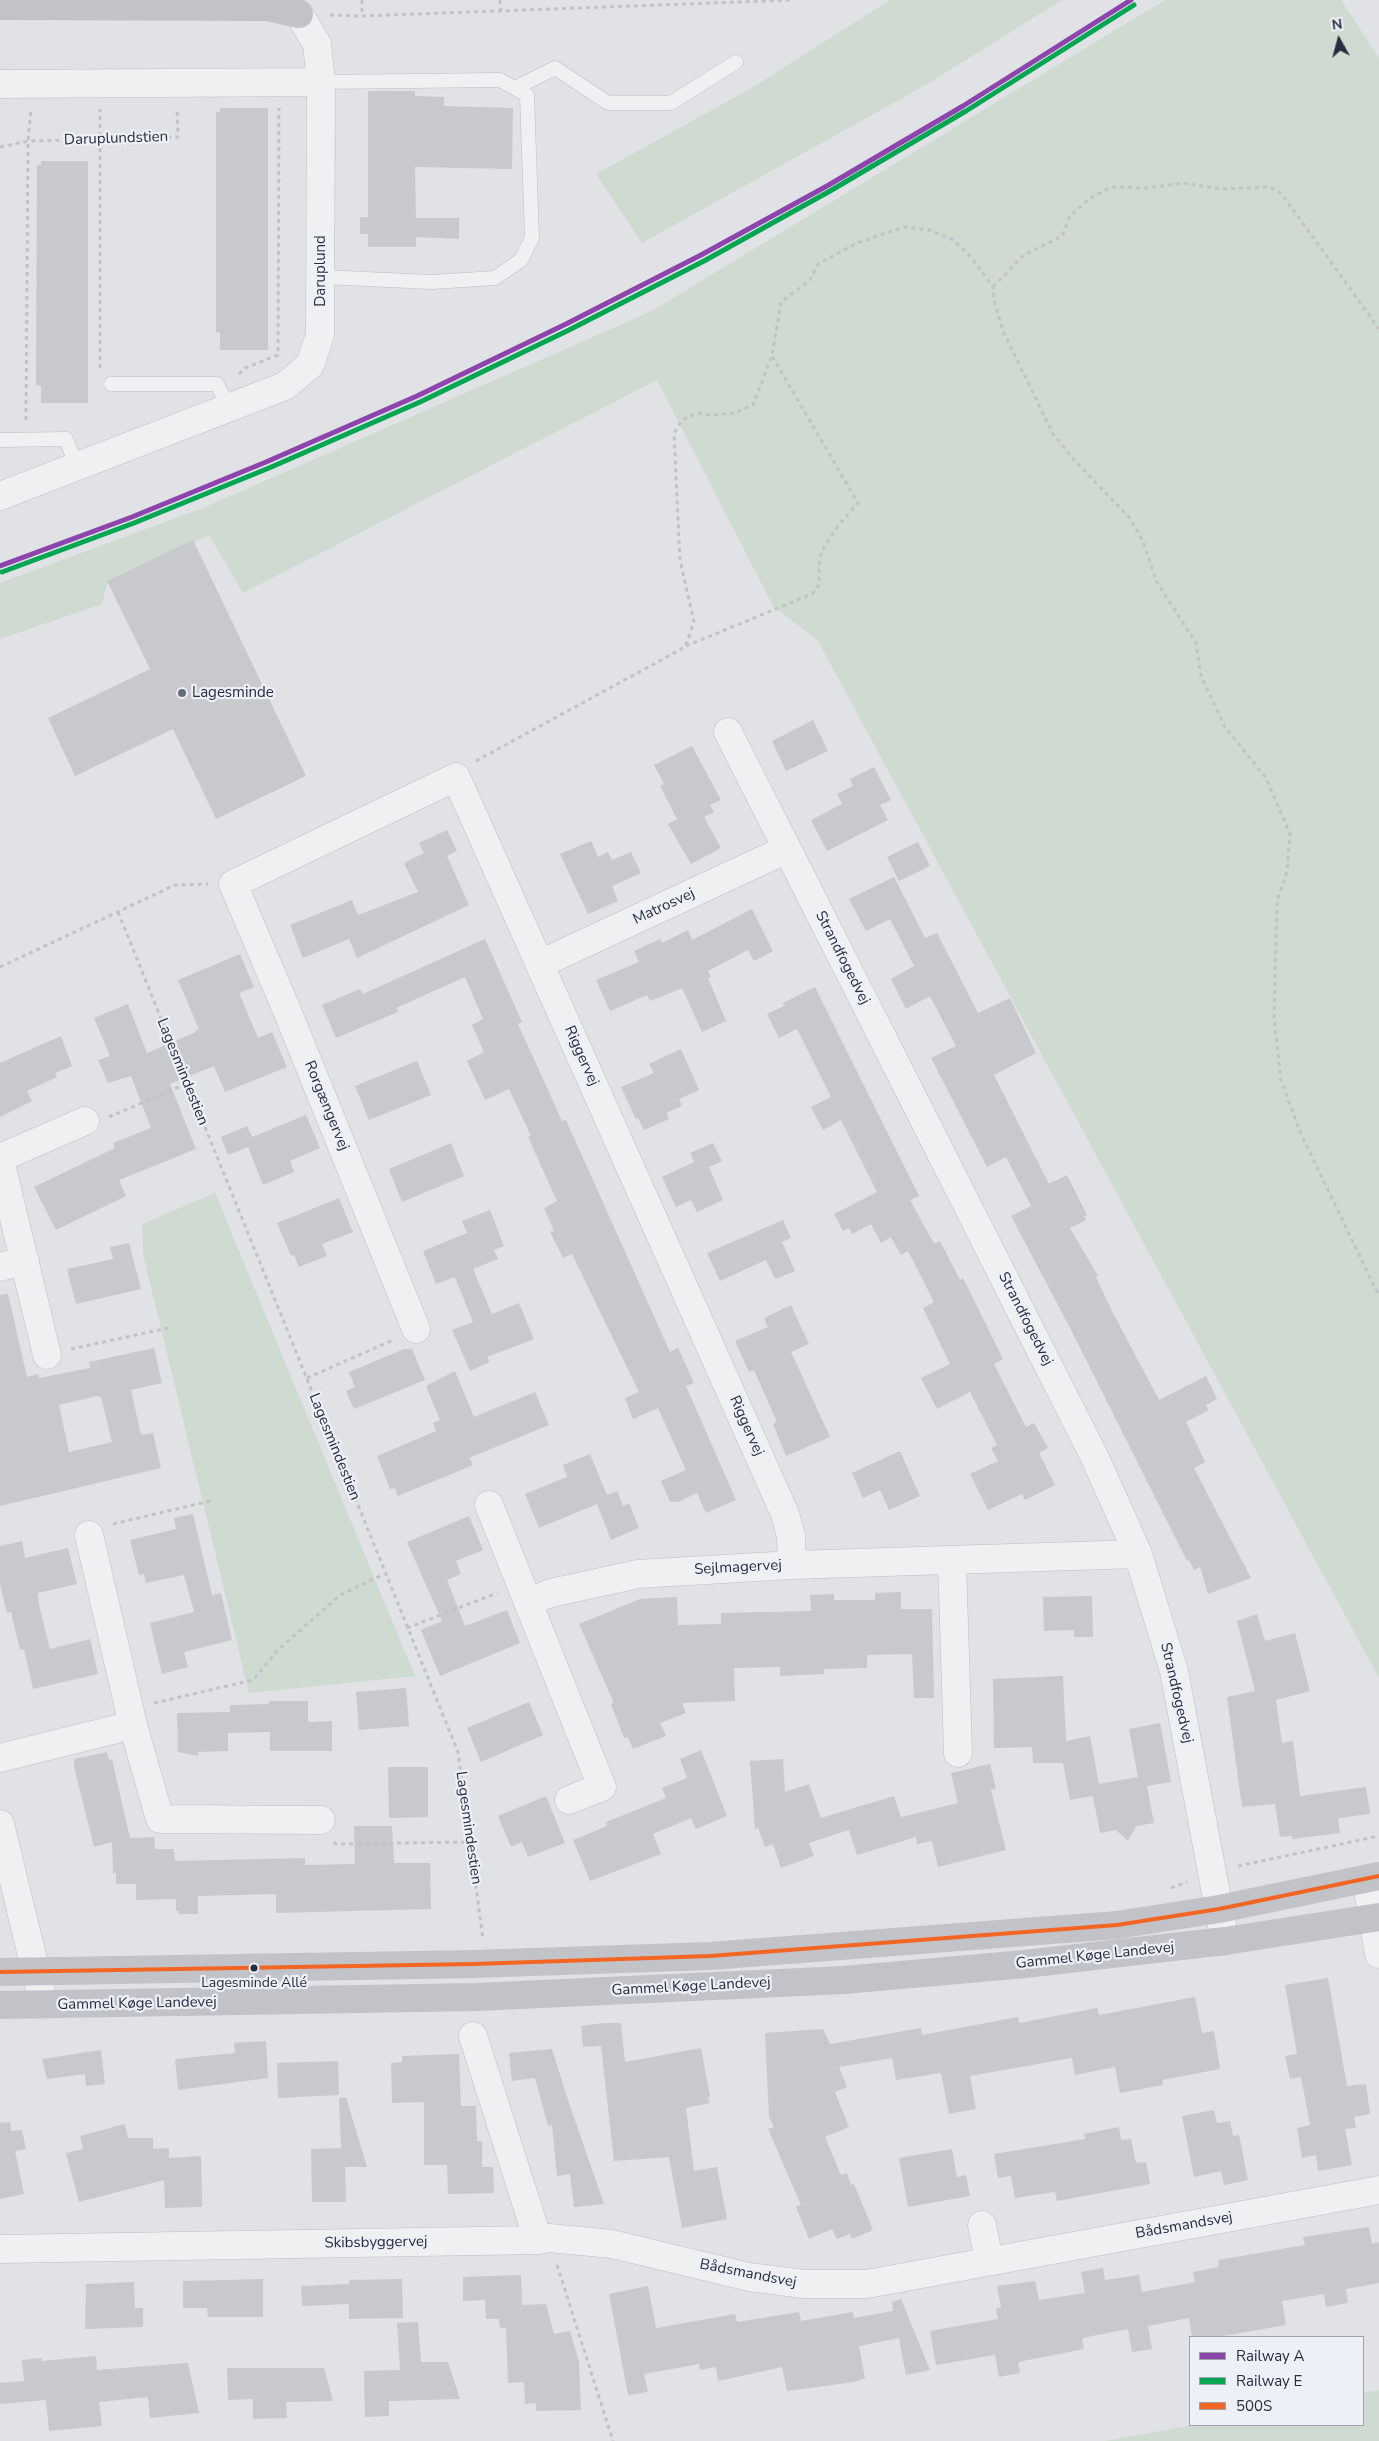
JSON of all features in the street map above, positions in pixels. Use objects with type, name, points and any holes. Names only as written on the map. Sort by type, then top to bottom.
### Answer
[{"type":"main road","points":[[0,6],[267,7],[299,14]]},
{"type":"main road","name":"Gammel Køge Landevej","points":[[0,1972],[474,1964],[710,1956],[1087,1927],[1219,1909],[1372,1878]]},
{"type":"main road","name":"Gammel Køge Landevej","points":[[0,2004],[44,2005],[477,1997],[844,1980],[1025,1964],[1225,1941],[1376,1918]]},
{"type":"street","name":"Daruplund","points":[[0,496],[77,467],[222,396],[284,386],[310,365],[320,335],[321,82],[317,44],[299,14]]},
{"type":"street","points":[[0,84],[321,82]]},
{"type":"street","name":"Strandfogedvej","points":[[728,732],[1090,1449],[1138,1554],[1174,1671],[1225,1941]]},
{"type":"street","points":[[233,884],[456,777]]},
{"type":"street","name":"Riggervej","points":[[456,777],[785,1514],[791,1536],[792,1565]]},
{"type":"street","name":"Matrosvej","points":[[540,964],[787,850]]},
{"type":"street","name":"Rorgængervej","points":[[233,884],[288,1013],[416,1329]]},
{"type":"street","points":[[47,1355],[13,1264],[0,1159],[84,1121]]},
{"type":"street","points":[[489,1505],[602,1787],[569,1800]]},
{"type":"street","points":[[89,1535],[131,1717],[160,1819],[321,1820]]},
{"type":"street","name":"Sejlmagervej","points":[[524,1593],[550,1593],[638,1574],[792,1565],[1138,1554]]},
{"type":"street","points":[[952,1560],[958,1753]]},
{"type":"street","points":[[0,1758],[131,1717]]},
{"type":"street","points":[[0,1824],[44,2005]]},
{"type":"street","points":[[1372,1878],[1379,1954]]},
{"type":"street","points":[[473,2036],[543,2239]]},
{"type":"street","name":"Bådsmandsvej","points":[[543,2239],[612,2244],[749,2277],[804,2284],[867,2284],[1379,2190]]},
{"type":"street","points":[[982,2225],[988,2261]]},
{"type":"street","name":"Skibsbyggervej","points":[[0,2249],[543,2239]]},
{"type":"lane","points":[[515,88],[555,68],[608,103],[671,103],[736,62]]},
{"type":"lane","points":[[321,82],[500,80],[527,95],[532,238],[521,260],[495,278],[432,282],[321,277]]},
{"type":"lane","name":"Daruplund","points":[[111,384],[222,396]]},
{"type":"lane","points":[[0,440],[66,439],[77,467]]},
{"type":"path","points":[[362,0],[362,16]]},
{"type":"path","points":[[500,0],[501,10]]},
{"type":"path","points":[[299,14],[362,16],[693,2],[793,0]]},
{"type":"path","points":[[222,396],[244,368],[278,355],[279,82]]},
{"type":"path","points":[[100,83],[100,373],[111,384]]},
{"type":"path","name":"Daruplundstien","points":[[0,147],[28,141],[178,137],[177,83]]},
{"type":"path","points":[[26,439],[28,141],[34,84]]},
{"type":"path","points":[[993,287],[1024,255],[1062,236],[1070,216],[1089,199],[1111,187],[1146,188],[1182,183],[1220,189],[1270,187],[1282,194],[1379,329]]},
{"type":"path","points":[[685,647],[694,622],[680,560],[674,433],[682,420],[697,413],[734,413],[753,404],[772,356],[781,302],[810,280],[818,264],[857,243],[904,227],[930,230],[953,240],[971,257],[993,287],[994,301],[1003,330],[1053,434],[1134,525],[1143,541],[1156,581],[1196,643],[1201,676],[1225,727],[1266,778],[1290,834],[1287,872],[1276,901],[1274,1018],[1281,1080],[1300,1134],[1379,1296]]},
{"type":"path","points":[[456,777],[481,758],[685,647],[812,594],[819,585],[819,564],[822,550],[838,526],[858,503],[772,356]]},
{"type":"path","points":[[0,967],[175,885],[233,884]]},
{"type":"path","name":"Lagesmindestien","points":[[118,912],[384,1574],[458,1752],[483,1940],[474,1964]]},
{"type":"path","points":[[84,1121],[97,1122],[186,1084]]},
{"type":"path","points":[[47,1355],[168,1328]]},
{"type":"path","points":[[306,1378],[416,1329]]},
{"type":"path","points":[[89,1535],[101,1528],[210,1501]]},
{"type":"path","points":[[131,1717],[253,1680],[279,1649],[340,1595],[384,1574]]},
{"type":"path","points":[[407,1628],[524,1593]]},
{"type":"path","points":[[321,1820],[336,1844],[470,1842]]},
{"type":"path","points":[[543,2239],[613,2441]]},
{"type":"shaded area","points":[[890,0],[1062,0],[924,86],[642,243],[596,174],[750,89]]},
{"type":"shaded area","points":[[1165,0],[1341,0],[1379,58],[1379,1678],[818,641],[773,606],[657,380],[243,593],[209,535],[108,581],[102,604],[0,639],[0,583],[203,508],[650,312]]},
{"type":"shaded area","points":[[215,1193],[415,1676],[249,1693],[143,1254],[142,1224]]},
{"type":"shaded area","points":[[1379,2390],[1379,2441],[1105,2441],[1189,2426],[1364,2426],[1364,2393]]},
{"type":"building","points":[[368,91],[415,91],[415,96],[444,97],[444,106],[513,108],[512,169],[415,167],[416,218],[459,218],[459,239],[416,237],[416,247],[368,247],[368,234],[360,234],[360,217],[368,217]]},
{"type":"building","points":[[220,108],[268,108],[268,350],[220,350],[220,333],[216,332],[216,112],[220,112]]},
{"type":"building","points":[[41,161],[88,161],[88,403],[41,403],[41,386],[36,385],[37,165],[41,165]]},
{"type":"building","name":"Lagesminde","points":[[193,540],[306,776],[216,819],[173,729],[75,776],[48,718],[150,669],[107,581]]},
{"type":"building","points":[[813,720],[828,751],[786,771],[772,741]]},
{"type":"building","points":[[692,746],[721,800],[710,805],[714,812],[704,817],[721,848],[691,864],[668,824],[677,819],[660,786],[664,784],[654,765]]},
{"type":"building","points":[[874,767],[891,800],[880,805],[888,820],[827,851],[811,820],[842,804],[837,794],[853,786],[850,779]]},
{"type":"building","points":[[447,830],[457,851],[447,856],[469,905],[357,958],[349,939],[303,958],[290,925],[352,900],[358,915],[418,892],[404,863],[424,853],[419,843]]},
{"type":"building","points":[[591,841],[598,857],[608,852],[612,860],[631,852],[641,873],[612,886],[618,901],[588,914],[560,854]]},
{"type":"building","points":[[918,842],[930,866],[899,881],[887,857]]},
{"type":"building","points":[[894,877],[925,938],[937,933],[978,1013],[1010,998],[1036,1053],[994,1075],[1049,1184],[1067,1175],[1087,1215],[1084,1216],[1086,1220],[1070,1228],[1098,1276],[1096,1277],[1112,1311],[1159,1400],[1206,1376],[1217,1399],[1206,1405],[1209,1410],[1186,1422],[1205,1462],[1194,1468],[1251,1578],[1208,1594],[1200,1567],[1194,1570],[1189,1560],[1187,1561],[1068,1324],[1011,1216],[1031,1206],[1006,1157],[987,1167],[931,1058],[956,1046],[930,996],[906,1009],[891,979],[914,966],[890,919],[866,931],[849,899]]},
{"type":"building","points":[[752,909],[773,951],[754,961],[748,950],[708,971],[711,977],[708,978],[726,1021],[702,1032],[682,988],[650,1001],[647,995],[610,1011],[596,980],[639,962],[634,951],[660,939],[662,943],[688,930],[692,940]]},
{"type":"building","points":[[485,939],[522,1022],[518,1024],[562,1121],[566,1120],[670,1352],[678,1348],[694,1383],[686,1386],[736,1500],[706,1513],[697,1493],[678,1502],[670,1502],[661,1481],[686,1470],[658,1408],[633,1419],[625,1398],[639,1392],[572,1254],[563,1258],[550,1232],[554,1231],[544,1208],[557,1201],[528,1137],[531,1136],[509,1089],[485,1100],[467,1061],[484,1052],[472,1025],[483,1019],[465,977],[396,1008],[398,1012],[336,1038],[322,1005],[360,989],[363,994]]},
{"type":"building","points":[[240,954],[254,987],[239,993],[258,1038],[272,1032],[287,1067],[225,1092],[214,1066],[170,1084],[196,1149],[119,1180],[126,1196],[56,1230],[34,1187],[115,1148],[113,1143],[151,1128],[131,1076],[108,1083],[98,1060],[110,1056],[94,1018],[128,1004],[147,1053],[196,1032],[195,1030],[199,1029],[178,980]]},
{"type":"building","points":[[815,987],[919,1196],[910,1200],[934,1244],[940,1241],[960,1280],[963,1278],[1003,1359],[994,1364],[1026,1427],[1034,1423],[1048,1448],[1039,1453],[1055,1485],[1025,1500],[1022,1494],[988,1510],[970,1474],[998,1461],[991,1448],[997,1445],[970,1392],[937,1409],[921,1378],[950,1364],[923,1308],[934,1302],[908,1251],[901,1255],[891,1237],[881,1243],[871,1224],[852,1234],[849,1228],[843,1231],[834,1214],[877,1192],[841,1120],[823,1130],[811,1107],[831,1097],[797,1029],[779,1038],[767,1014],[784,1006],[783,1003]]},
{"type":"building","points":[[61,1036],[72,1066],[55,1073],[57,1077],[27,1091],[32,1101],[0,1117],[0,1063]]},
{"type":"building","points":[[681,1049],[699,1090],[679,1099],[682,1106],[666,1113],[669,1119],[644,1130],[638,1118],[636,1119],[621,1087],[654,1073],[649,1064]]},
{"type":"building","points":[[417,1061],[431,1095],[369,1120],[355,1086]]},
{"type":"building","points":[[306,1115],[320,1148],[290,1161],[294,1172],[263,1185],[248,1147],[228,1155],[221,1137],[247,1126],[252,1137]]},
{"type":"building","points":[[451,1143],[464,1176],[402,1202],[389,1169]]},
{"type":"building","points":[[713,1143],[722,1161],[709,1167],[723,1200],[697,1212],[691,1200],[676,1207],[662,1177],[694,1162],[690,1153]]},
{"type":"building","points":[[339,1198],[353,1232],[322,1244],[327,1256],[299,1267],[294,1255],[291,1256],[277,1223]]},
{"type":"building","points":[[490,1210],[504,1246],[494,1250],[498,1259],[473,1269],[492,1314],[519,1303],[534,1339],[487,1357],[490,1362],[470,1371],[452,1330],[473,1322],[455,1277],[436,1284],[423,1251],[467,1233],[462,1221]]},
{"type":"building","points":[[783,1220],[791,1238],[782,1242],[795,1271],[775,1279],[766,1260],[720,1281],[707,1253]]},
{"type":"building","points":[[129,1243],[141,1289],[76,1304],[67,1269],[113,1259],[110,1247]]},
{"type":"building","points":[[8,1294],[27,1377],[38,1374],[39,1378],[90,1368],[89,1362],[154,1348],[162,1383],[131,1390],[141,1435],[153,1433],[161,1468],[0,1506],[0,1295]],"holes":[[[97,1396],[101,1397],[112,1442],[69,1452],[59,1405]]]},
{"type":"building","points":[[791,1305],[809,1344],[791,1352],[830,1437],[786,1456],[773,1424],[777,1422],[754,1370],[749,1372],[735,1341],[768,1327],[764,1318]]},
{"type":"building","points":[[404,1349],[412,1349],[425,1380],[354,1409],[346,1391],[355,1387],[349,1372]]},
{"type":"building","points":[[455,1371],[474,1417],[535,1392],[549,1425],[469,1458],[473,1465],[398,1496],[395,1488],[390,1489],[377,1456],[436,1431],[433,1423],[440,1420],[426,1386]]},
{"type":"building","points":[[900,1451],[920,1496],[889,1510],[880,1490],[863,1498],[852,1473]]},
{"type":"building","points":[[590,1454],[607,1495],[617,1491],[623,1506],[629,1503],[639,1528],[611,1540],[597,1504],[539,1528],[525,1494],[567,1477],[563,1465]]},
{"type":"building","points":[[193,1514],[212,1595],[221,1593],[232,1640],[184,1652],[188,1667],[162,1674],[150,1623],[194,1612],[184,1575],[146,1583],[144,1574],[139,1575],[130,1540],[176,1529],[174,1518]]},
{"type":"building","points":[[469,1516],[483,1550],[456,1561],[461,1574],[447,1580],[465,1626],[507,1610],[520,1643],[440,1676],[421,1630],[442,1621],[407,1542]]},
{"type":"building","points":[[22,1541],[25,1558],[68,1548],[77,1584],[38,1593],[39,1605],[50,1649],[90,1639],[98,1674],[33,1689],[24,1649],[20,1650],[11,1612],[7,1613],[0,1584],[0,1546]]},
{"type":"building","points":[[901,1592],[901,1609],[932,1609],[934,1698],[914,1698],[912,1654],[867,1655],[867,1668],[824,1669],[824,1674],[780,1676],[780,1667],[734,1668],[735,1701],[682,1703],[686,1713],[660,1723],[666,1736],[633,1749],[628,1737],[624,1738],[611,1704],[614,1703],[579,1624],[640,1599],[677,1597],[678,1625],[721,1624],[721,1613],[811,1611],[810,1595],[834,1594],[834,1600],[875,1600],[875,1593]]},
{"type":"building","points":[[1092,1596],[1093,1637],[1074,1637],[1074,1630],[1044,1631],[1043,1597]]},
{"type":"building","points":[[1257,1614],[1265,1641],[1295,1633],[1310,1691],[1276,1700],[1282,1743],[1293,1741],[1300,1796],[1366,1787],[1370,1814],[1338,1818],[1340,1833],[1292,1839],[1292,1836],[1280,1837],[1275,1804],[1242,1807],[1227,1697],[1255,1691],[1237,1621]]},
{"type":"building","points":[[1063,1676],[1066,1741],[1090,1736],[1099,1784],[1138,1777],[1129,1729],[1160,1723],[1171,1782],[1147,1786],[1154,1823],[1136,1826],[1128,1841],[1116,1830],[1100,1833],[1093,1796],[1070,1800],[1063,1763],[1033,1763],[1032,1747],[994,1748],[993,1679]]},
{"type":"building","points":[[406,1688],[409,1726],[359,1730],[356,1692]]},
{"type":"building","points":[[269,1701],[308,1701],[308,1722],[332,1721],[332,1751],[270,1751],[270,1732],[228,1733],[228,1751],[198,1752],[198,1756],[178,1752],[177,1713],[230,1712],[230,1705],[269,1704]]},
{"type":"building","points":[[529,1702],[543,1735],[481,1762],[467,1728]]},
{"type":"building","points":[[701,1750],[727,1816],[696,1829],[691,1818],[653,1834],[661,1854],[590,1881],[573,1840],[607,1826],[606,1822],[666,1798],[662,1788],[687,1778],[680,1759]]},
{"type":"building","points":[[107,1752],[109,1760],[112,1759],[130,1838],[154,1837],[155,1849],[174,1849],[175,1861],[305,1858],[305,1865],[355,1864],[354,1826],[392,1826],[394,1863],[430,1863],[431,1909],[276,1913],[276,1894],[198,1896],[198,1914],[179,1914],[176,1911],[176,1899],[136,1900],[136,1884],[116,1884],[116,1873],[113,1873],[112,1842],[94,1847],[74,1767],[74,1759]]},
{"type":"building","points":[[783,1759],[785,1792],[809,1784],[821,1818],[894,1796],[901,1817],[958,1803],[951,1773],[990,1764],[996,1789],[991,1790],[1006,1850],[938,1867],[932,1841],[917,1844],[916,1837],[857,1855],[849,1830],[809,1843],[814,1856],[781,1868],[773,1844],[765,1847],[758,1828],[755,1829],[750,1761]]},
{"type":"building","points":[[388,1767],[428,1767],[428,1817],[389,1818]]},
{"type":"building","points":[[546,1796],[565,1843],[528,1857],[522,1842],[511,1847],[498,1816]]},
{"type":"building","points":[[1328,1978],[1347,2086],[1366,2084],[1370,2114],[1354,2117],[1356,2128],[1345,2129],[1352,2165],[1318,2171],[1316,2155],[1302,2158],[1297,2128],[1310,2125],[1301,2077],[1290,2079],[1285,2056],[1297,2054],[1285,1985]]},
{"type":"building","points":[[1195,1997],[1202,2033],[1214,2031],[1220,2069],[1162,2080],[1163,2085],[1120,2093],[1115,2067],[1075,2075],[1072,2058],[970,2076],[976,2109],[949,2114],[941,2073],[896,2080],[892,2058],[839,2067],[847,2087],[835,2092],[849,2127],[825,2137],[841,2175],[847,2173],[851,2185],[854,2184],[873,2230],[852,2239],[850,2234],[837,2239],[832,2229],[809,2239],[796,2207],[801,2205],[768,2129],[774,2127],[769,2117],[765,2033],[823,2029],[830,2044],[921,2028],[922,2035],[1018,2017],[1019,2023],[1097,2008],[1099,2015]]},
{"type":"building","points":[[621,2023],[625,2062],[701,2048],[710,2103],[686,2108],[694,2171],[717,2167],[727,2219],[682,2228],[669,2157],[614,2161],[601,2046],[583,2047],[581,2026]]},
{"type":"building","points":[[266,2041],[268,2078],[178,2090],[175,2059],[235,2053],[234,2043]]},
{"type":"building","points":[[552,2049],[604,2204],[574,2207],[570,2174],[557,2176],[552,2125],[548,2126],[535,2078],[512,2081],[509,2053]]},
{"type":"building","points":[[101,2050],[105,2084],[86,2086],[85,2074],[47,2079],[42,2059]]},
{"type":"building","points":[[459,2054],[461,2106],[476,2106],[477,2141],[482,2141],[482,2167],[493,2167],[494,2193],[448,2194],[447,2165],[424,2165],[424,2102],[392,2103],[391,2063],[402,2062],[402,2056]]},
{"type":"building","points":[[338,2061],[339,2095],[278,2098],[277,2063]]},
{"type":"building","points":[[346,2097],[367,2167],[345,2167],[346,2202],[312,2202],[311,2149],[341,2148],[339,2098]]},
{"type":"building","points":[[1214,2110],[1217,2123],[1230,2121],[1233,2136],[1239,2135],[1248,2180],[1224,2185],[1221,2171],[1194,2177],[1182,2116]]},
{"type":"building","points":[[10,2122],[11,2131],[22,2130],[26,2149],[15,2151],[24,2194],[0,2199],[0,2123]]},
{"type":"building","points":[[125,2124],[128,2138],[153,2138],[153,2149],[169,2148],[169,2158],[201,2156],[202,2207],[165,2208],[164,2180],[79,2202],[66,2153],[83,2149],[80,2136]]},
{"type":"building","points":[[1119,2127],[1121,2140],[1131,2139],[1136,2163],[1146,2162],[1150,2184],[1057,2201],[1055,2192],[1015,2198],[1011,2176],[998,2178],[994,2154],[1085,2139],[1084,2134]]},
{"type":"building","points":[[952,2149],[957,2177],[966,2175],[970,2196],[908,2207],[899,2158]]},
{"type":"building","points":[[1369,2227],[1372,2244],[1379,2242],[1379,2283],[1346,2289],[1348,2303],[1326,2307],[1324,2294],[1282,2301],[1286,2325],[1223,2336],[1192,2336],[1189,2318],[1148,2326],[1152,2349],[1132,2352],[1128,2329],[1082,2338],[1084,2349],[1018,2362],[1020,2373],[999,2377],[995,2355],[936,2365],[930,2331],[998,2319],[996,2309],[1001,2308],[997,2286],[1035,2281],[1039,2300],[1085,2293],[1081,2272],[1103,2268],[1105,2280],[1139,2275],[1142,2292],[1195,2282],[1193,2272],[1219,2267],[1218,2260],[1305,2245],[1303,2237]]},
{"type":"building","points":[[521,2275],[522,2305],[546,2304],[554,2334],[570,2331],[579,2362],[581,2410],[536,2411],[536,2403],[525,2404],[524,2382],[508,2383],[506,2328],[500,2328],[499,2319],[486,2319],[485,2300],[463,2301],[463,2277]]},
{"type":"building","points":[[263,2279],[263,2317],[208,2317],[207,2308],[183,2308],[183,2281]]},
{"type":"building","points":[[402,2279],[403,2318],[349,2319],[349,2304],[302,2306],[301,2286],[349,2284],[349,2280]]},
{"type":"building","points":[[134,2282],[135,2308],[143,2308],[143,2327],[85,2329],[86,2284]]},
{"type":"building","points":[[648,2286],[656,2328],[735,2314],[737,2322],[799,2312],[801,2321],[853,2312],[854,2318],[893,2311],[892,2302],[901,2299],[930,2370],[906,2375],[899,2338],[859,2346],[865,2378],[854,2382],[787,2391],[782,2367],[718,2381],[716,2367],[700,2370],[699,2364],[644,2374],[648,2392],[628,2395],[609,2294]]},
{"type":"building","points":[[418,2322],[421,2362],[448,2362],[460,2399],[389,2401],[389,2416],[365,2417],[364,2371],[400,2370],[397,2323]]},
{"type":"building","points":[[96,2356],[97,2370],[188,2363],[199,2413],[150,2418],[148,2397],[99,2402],[102,2426],[49,2431],[46,2400],[0,2404],[0,2383],[24,2381],[22,2360],[42,2358],[42,2361]]},
{"type":"building","points":[[227,2368],[324,2368],[333,2401],[286,2402],[287,2418],[253,2419],[253,2399],[228,2400]]},
{"type":"rail line","name":"A","points":[[0,566],[132,517],[266,462],[417,396],[566,324],[701,255],[827,186],[963,106],[1131,0]]},
{"type":"rail line","name":"E","points":[[2,572],[134,523],[269,468],[420,402],[569,330],[704,261],[830,191],[966,111],[1134,5]]},
{"type":"transit line","name":"500S","points":[[0,1972],[474,1964],[710,1956],[1117,1925],[1219,1909],[1379,1876]]},
{"type":"place","name":"Lagesminde","points":[[182,693]]},
{"type":"place","name":"Lagesminde Allé","points":[[254,1968]]}]
